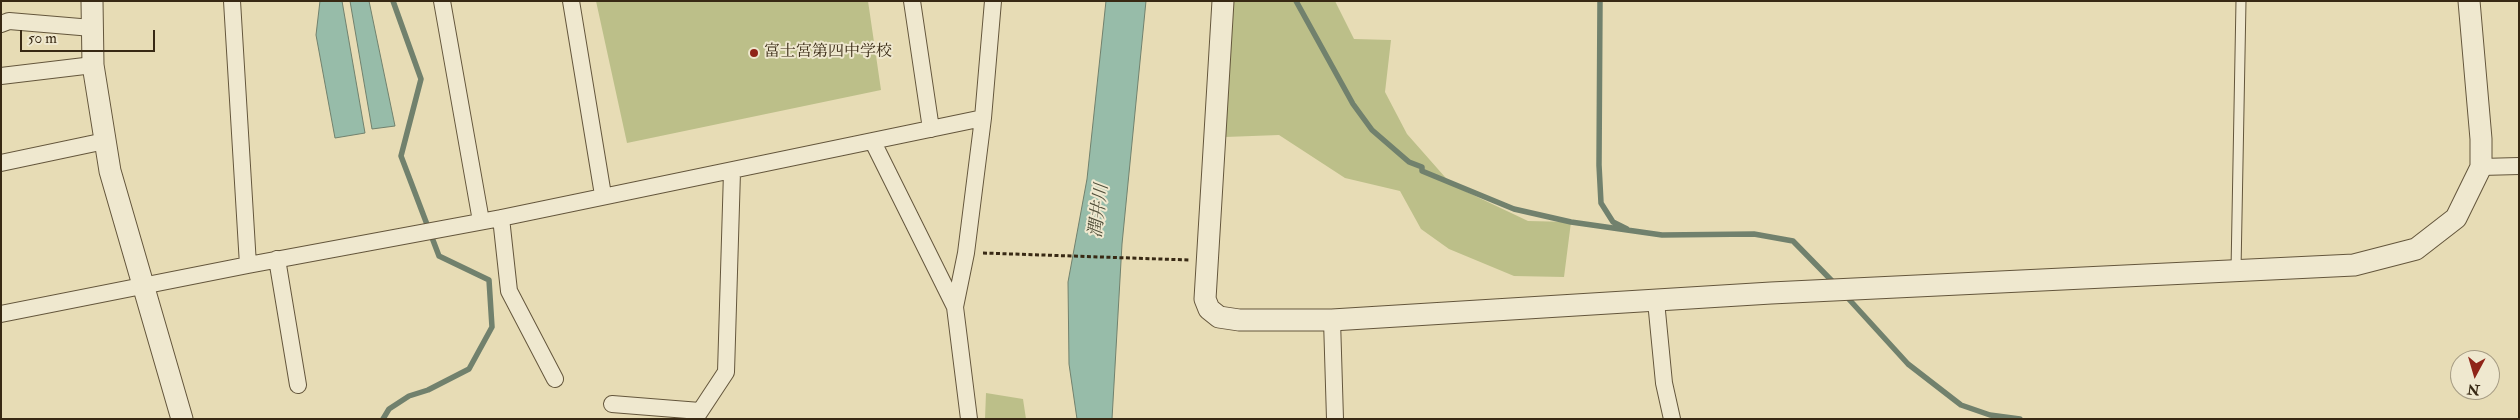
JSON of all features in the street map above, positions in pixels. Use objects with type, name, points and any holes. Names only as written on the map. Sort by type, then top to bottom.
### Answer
[{"type":"street","points":[[92,1],[93,65],[110,171],[182,419]]},
{"type":"street","points":[[232,1],[248,265]]},
{"type":"street","points":[[442,1],[481,221]]},
{"type":"street","points":[[571,1],[602,196]]},
{"type":"street","points":[[912,1],[931,129]]},
{"type":"street","points":[[969,419],[955,307],[966,253],[983,118],[993,1]]},
{"type":"street","points":[[1223,1],[1205,299],[1209,309],[1219,317],[1238,320],[1332,320],[1656,301],[2354,265],[2416,250],[2456,218],[2481,167],[2481,139],[2469,1]]},
{"type":"street","points":[[1,24],[9,21],[92,28]]},
{"type":"street","points":[[1,76],[93,65]]},
{"type":"street","points":[[1,314],[732,172],[983,118]]},
{"type":"street","points":[[1,163],[105,141]]},
{"type":"street","points":[[873,142],[955,307]]},
{"type":"street","points":[[2481,167],[2519,166]]},
{"type":"street","points":[[612,404],[698,415],[726,372],[732,172]]},
{"type":"street","points":[[501,218],[509,291],[555,379]]},
{"type":"street","points":[[277,259],[298,384]]},
{"type":"street","points":[[1656,301],[1664,383],[1672,419]]},
{"type":"street","points":[[1332,320],[1336,419]]},
{"type":"lane","points":[[2236,270],[2240,1]]},
{"type":"path","points":[[966,253],[1207,261]]},
{"type":"green space","name":"富士宮第四中学校","points":[[596,1],[868,1],[881,90],[627,143]]},
{"type":"green space","points":[[1232,1],[1335,1],[1354,39],[1391,40],[1385,92],[1407,134],[1452,185],[1528,221],[1571,222],[1564,277],[1514,276],[1449,249],[1421,229],[1400,191],[1345,178],[1279,135],[1225,137]]},
{"type":"green space","points":[[986,393],[1023,399],[1026,419],[985,419]]},
{"type":"water","points":[[320,1],[342,1],[365,133],[335,138],[316,35]]},
{"type":"water","points":[[350,1],[369,1],[395,126],[372,129]]},
{"type":"water","name":"潤井川","points":[[1106,1],[1146,1],[1122,244],[1112,419],[1077,419],[1069,364],[1068,282],[1087,179]]},
{"type":"waterway","points":[[383,419],[389,409],[409,396],[428,390],[469,369],[492,327],[489,280],[439,256],[401,156],[421,79],[393,1]]},
{"type":"waterway","points":[[1296,1],[1353,104],[1372,130],[1409,162],[1422,167],[1422,171],[1514,209],[1571,222],[1662,235],[1754,234],[1793,241],[1836,285]]},
{"type":"waterway","points":[[1600,1],[1599,165],[1601,203],[1613,222],[1627,229]]},
{"type":"waterway","points":[[1846,296],[1908,364],[1961,405],[1990,415],[2020,419]]},
{"type":"place","name":"富士宮第四中学校","points":[[754,53]]}]
